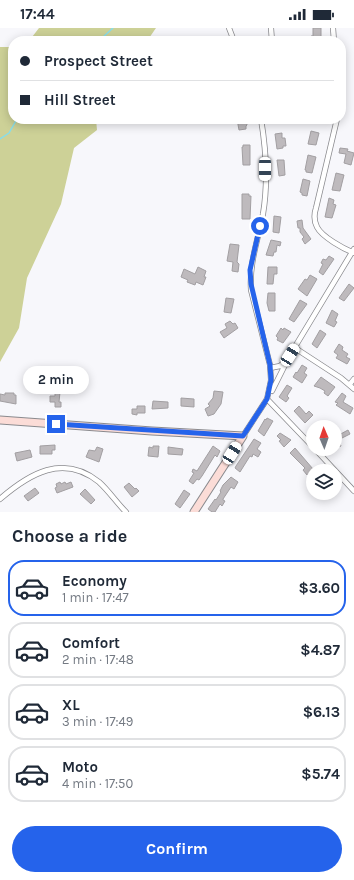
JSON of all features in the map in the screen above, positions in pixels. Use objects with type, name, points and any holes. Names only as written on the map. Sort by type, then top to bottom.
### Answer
[{"type":"street","points":[[261,124],[265,169],[263,214],[250,270],[251,290],[270,368],[271,377],[267,399]]},
{"type":"street","points":[[270,368],[280,366],[290,355],[353,252],[322,233],[317,227],[315,220],[316,208],[336,124]]},
{"type":"street","points":[[295,348],[350,384],[354,389]]},
{"type":"street","points":[[194,512],[267,399],[290,355]]},
{"type":"street","points":[[271,377],[281,373]]},
{"type":"street","points":[[350,384],[354,378]]},
{"type":"street","points":[[267,399],[306,440]]},
{"type":"street","points":[[0,420],[243,436]]},
{"type":"street","points":[[321,456],[354,491]]},
{"type":"street","points":[[0,499],[14,487],[44,470],[58,468],[70,469],[83,473],[97,481],[126,512]]},
{"type":"green space","points":[[39,28],[156,28],[150,36],[33,36]]},
{"type":"green space","points":[[0,47],[8,47],[8,124],[96,124],[97,130],[74,148],[61,204],[27,278],[19,328],[0,362]]},
{"type":"building","points":[[313,28],[321,28],[321,36],[313,36]]},
{"type":"building","points":[[238,124],[247,124],[246,129],[239,130]]},
{"type":"building","points":[[311,131],[319,133],[316,145],[308,144]]},
{"type":"building","points":[[282,133],[282,138],[285,138],[286,146],[277,149],[275,134]]},
{"type":"building","points":[[243,145],[250,145],[250,165],[243,165]]},
{"type":"building","points":[[340,148],[348,149],[347,151],[354,153],[351,165],[344,163],[346,154],[339,153]]},
{"type":"building","points":[[308,155],[316,157],[312,173],[306,172],[305,170]]},
{"type":"building","points":[[277,160],[284,160],[285,175],[279,176]]},
{"type":"building","points":[[336,173],[344,175],[340,191],[332,190]]},
{"type":"building","points":[[303,179],[310,181],[307,196],[302,195],[300,192]]},
{"type":"building","points":[[242,194],[249,194],[249,196],[251,196],[250,219],[242,219]]},
{"type":"building","points":[[329,198],[334,200],[333,204],[336,205],[332,218],[325,217]]},
{"type":"building","points":[[274,216],[281,217],[279,233],[273,232]]},
{"type":"building","points":[[302,220],[303,228],[311,239],[305,244],[302,239],[304,237],[300,232],[300,228],[298,228],[297,221]]},
{"type":"building","points":[[271,240],[281,242],[280,246],[277,245],[276,252],[274,252],[273,256],[266,255]]},
{"type":"building","points":[[230,244],[239,245],[237,262],[239,264],[238,272],[232,271],[233,262],[227,261]]},
{"type":"building","points":[[329,256],[334,259],[323,275],[319,272],[323,264],[321,263],[323,259],[326,260]]},
{"type":"building","points":[[198,267],[206,271],[204,277],[206,277],[203,285],[196,282],[195,285],[187,282],[188,280],[181,277],[184,269],[195,274]]},
{"type":"building","points":[[268,267],[277,267],[277,274],[274,274],[273,284],[267,284]]},
{"type":"building","points":[[310,275],[317,279],[307,296],[298,289]]},
{"type":"building","points":[[349,284],[354,288],[344,301],[339,298]]},
{"type":"building","points":[[268,293],[275,293],[275,311],[269,311],[267,303]]},
{"type":"building","points":[[226,298],[234,299],[231,313],[224,312]]},
{"type":"building","points":[[300,300],[307,304],[294,322],[289,319]]},
{"type":"building","points":[[332,310],[338,314],[335,321],[337,322],[334,327],[326,323]]},
{"type":"building","points":[[230,321],[233,324],[235,323],[238,328],[224,338],[220,332],[227,328],[225,324]]},
{"type":"building","points":[[281,328],[291,332],[283,343],[277,340],[278,338],[276,336]]},
{"type":"building","points":[[320,330],[326,334],[317,348],[312,344]]},
{"type":"building","points":[[339,344],[343,347],[342,350],[348,354],[346,357],[350,359],[347,364],[336,358],[338,355],[334,352]]},
{"type":"building","points":[[302,365],[307,368],[304,373],[307,375],[302,383],[293,377]]},
{"type":"building","points":[[321,377],[335,387],[328,396],[324,393],[325,391],[314,386]]},
{"type":"building","points":[[287,385],[292,388],[287,396],[289,398],[286,402],[279,397]]},
{"type":"building","points":[[214,391],[223,392],[221,404],[214,414],[208,416],[205,409],[210,406],[208,404],[213,398]]},
{"type":"building","points":[[55,392],[60,392],[59,402],[61,402],[61,407],[55,407],[55,402],[50,402],[50,396],[55,396]]},
{"type":"building","points":[[5,393],[14,393],[14,395],[16,395],[16,404],[0,401],[0,394],[5,395]]},
{"type":"building","points":[[342,393],[346,396],[343,402],[353,408],[350,414],[336,405],[338,403],[335,402]]},
{"type":"building","points":[[181,398],[194,399],[194,407],[181,406]]},
{"type":"building","points":[[153,401],[168,402],[168,408],[152,409]]},
{"type":"building","points":[[137,406],[145,406],[145,413],[137,413],[137,415],[132,414],[132,409],[137,409]]},
{"type":"building","points":[[299,406],[306,414],[309,411],[313,415],[306,420],[305,423],[294,411]]},
{"type":"building","points":[[267,418],[273,421],[264,436],[258,431]]},
{"type":"building","points":[[348,430],[350,434],[342,438],[342,433]]},
{"type":"building","points":[[280,433],[291,440],[284,447],[279,441],[281,440],[277,436]]},
{"type":"building","points":[[254,439],[261,443],[257,449],[261,452],[258,457],[253,454],[252,457],[250,456],[240,472],[235,468]]},
{"type":"building","points":[[55,445],[55,450],[52,450],[52,454],[40,454],[40,446]]},
{"type":"building","points":[[153,446],[159,446],[158,457],[148,456],[149,447],[153,448]]},
{"type":"building","points":[[213,446],[220,451],[217,457],[215,455],[199,480],[197,479],[193,484],[189,481],[194,473],[192,472],[193,469],[197,471]]},
{"type":"building","points":[[97,447],[103,449],[99,462],[86,457],[89,450],[95,451]]},
{"type":"building","points":[[168,447],[183,449],[182,455],[168,454]]},
{"type":"building","points":[[295,448],[309,464],[306,464],[306,474],[303,470],[305,468],[290,453]]},
{"type":"building","points":[[30,450],[32,457],[17,461],[15,453]]},
{"type":"building","points":[[231,477],[238,482],[234,489],[231,487],[223,499],[225,501],[222,506],[220,504],[215,512],[212,512],[208,509],[221,492],[220,491],[223,485]]},
{"type":"building","points":[[60,482],[61,484],[65,482],[66,484],[71,482],[73,487],[57,493],[55,488],[57,487],[56,484]]},
{"type":"building","points":[[129,483],[139,491],[132,497],[124,487]]},
{"type":"building","points":[[35,488],[39,493],[28,501],[24,496]]},
{"type":"building","points":[[85,489],[95,500],[91,504],[80,494]]},
{"type":"building","points":[[184,490],[190,494],[180,508],[175,504]]},
{"type":"waterway","points":[[104,36],[113,28]]},
{"type":"waterway","points":[[0,139],[9,133],[14,124]]},
{"type":"route","points":[[56,424],[243,436],[267,399],[271,380],[270,365],[251,290],[250,270],[260,226]]}]
